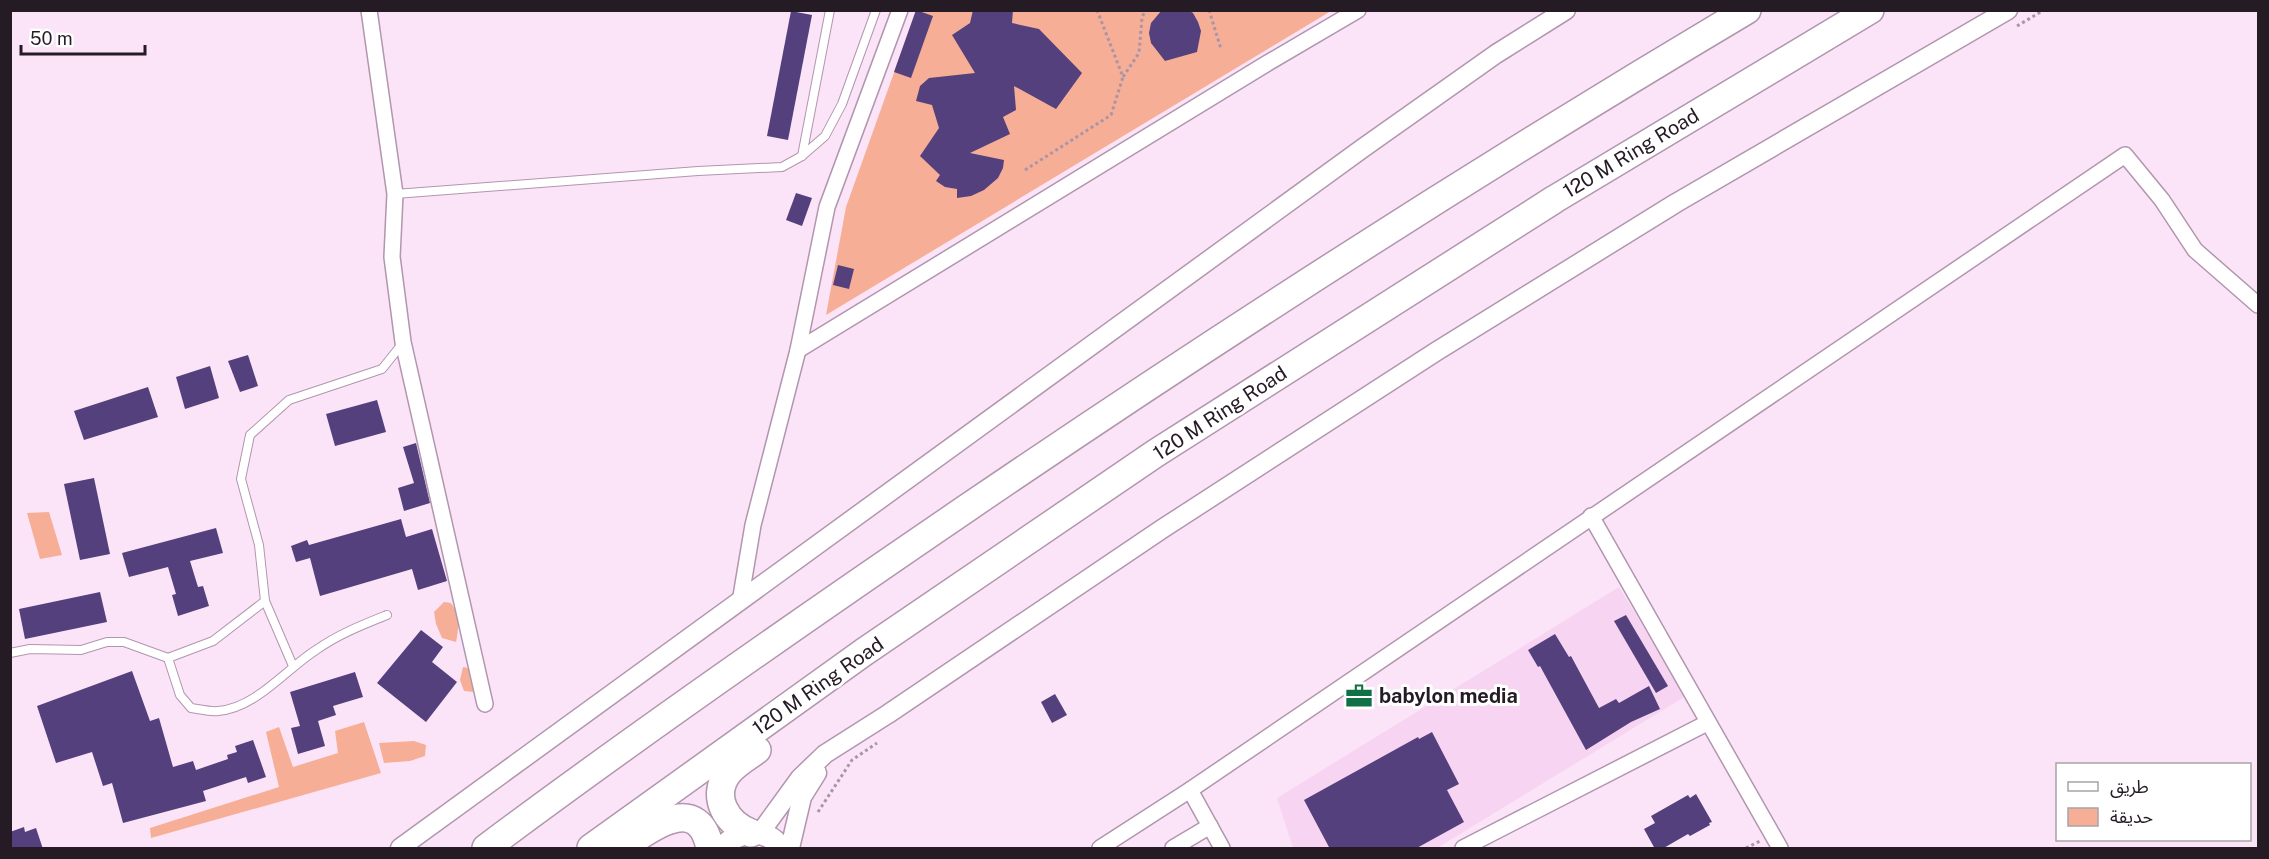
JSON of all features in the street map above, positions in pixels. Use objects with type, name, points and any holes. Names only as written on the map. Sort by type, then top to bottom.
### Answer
[{"type":"highway","points":[[486,849],[675,710],[1094,422],[1536,138],[1747,10]]},
{"type":"highway","name":"120 M Ring Road","points":[[591,849],[819,684],[1156,453],[1555,199],[1870,10]]},
{"type":"highway","points":[[755,833],[742,829],[725,814],[720,794],[723,781],[735,766],[777,735],[819,684]]},
{"type":"highway","points":[[620,849],[656,824],[682,818],[699,824],[710,849]]},
{"type":"main road","points":[[722,849],[731,839],[755,833],[770,837],[782,849]]},
{"type":"street","points":[[369,10],[395,194],[392,257],[403,342],[485,704]]},
{"type":"street","points":[[740,602],[753,525],[798,350],[827,207],[900,10]]},
{"type":"street","points":[[798,350],[1358,10]]},
{"type":"street","points":[[400,849],[1373,141],[1496,54],[1566,10]]},
{"type":"street","points":[[755,833],[811,765],[1162,529],[1437,351],[1676,203],[2008,10]]},
{"type":"street","points":[[1100,849],[2125,155],[2162,200],[2195,250],[2259,305]]},
{"type":"street","points":[[1591,516],[1780,849]]},
{"type":"street","points":[[790,849],[802,797],[815,776],[821,768],[870,733],[888,714]]},
{"type":"street","points":[[1463,849],[1707,723]]},
{"type":"street","points":[[1190,790],[1222,849]]},
{"type":"street","points":[[1173,849],[1210,826]]},
{"type":"lane","points":[[802,156],[830,10]]},
{"type":"lane","points":[[395,194],[698,171],[782,167],[802,156],[825,136],[842,104],[876,10]]},
{"type":"lane","points":[[293,666],[266,601],[259,545],[241,479],[250,435],[289,400],[382,369],[403,342]]},
{"type":"lane","points":[[10,652],[30,649],[81,650],[107,642],[124,642],[168,658],[213,641],[266,601]]},
{"type":"lane","points":[[168,658],[180,695],[190,708],[219,711],[244,703],[273,685],[293,666],[345,632],[387,615]]},
{"type":"path","points":[[1097,10],[1123,77]]},
{"type":"path","points":[[1026,170],[1111,115],[1123,77],[1139,52],[1142,18],[1145,10]]},
{"type":"path","points":[[1209,11],[1221,49]]},
{"type":"path","points":[[815,821],[818,811],[852,760],[881,740]]},
{"type":"shaded area","points":[[1619,587],[1686,696],[1437,848],[1293,848],[1277,798]]},
{"type":"green space","points":[[916,11],[1331,11],[826,315],[846,207]]},
{"type":"green space","points":[[49,512],[62,555],[40,559],[27,513]]},
{"type":"green space","points":[[444,602],[451,603],[456,612],[458,626],[456,642],[442,638],[436,624],[434,612]]},
{"type":"green space","points":[[463,667],[473,669],[476,683],[474,692],[464,691],[460,680]]},
{"type":"green space","points":[[364,722],[381,773],[151,838],[150,828],[279,787],[266,732],[279,727],[293,767],[338,753],[335,731]]},
{"type":"green space","points":[[414,741],[426,745],[425,756],[410,761],[384,763],[379,743]]},
{"type":"building","points":[[916,10],[933,16],[911,78],[894,72]]},
{"type":"building","points":[[973,10],[1013,10],[1012,23],[1039,29],[1082,73],[1056,109],[1014,86],[1016,110],[1003,117],[1010,134],[970,153],[1004,160],[998,178],[984,190],[971,196],[957,198],[957,189],[945,187],[936,181],[940,175],[920,156],[939,128],[932,105],[916,101],[920,86],[929,78],[975,73],[952,35],[970,23]]},
{"type":"building","points":[[1162,10],[1188,10],[1193,13],[1201,31],[1197,52],[1165,61],[1151,43],[1149,33],[1151,23]]},
{"type":"building","points":[[791,11],[812,15],[788,140],[767,136]]},
{"type":"building","points":[[796,193],[812,198],[802,226],[786,220]]},
{"type":"building","points":[[838,265],[854,269],[849,289],[833,285]]},
{"type":"building","points":[[248,355],[258,386],[240,392],[228,361]]},
{"type":"building","points":[[210,366],[219,398],[185,409],[176,377]]},
{"type":"building","points":[[148,387],[158,417],[84,440],[74,411]]},
{"type":"building","points":[[377,400],[386,432],[335,446],[326,414]]},
{"type":"building","points":[[416,443],[430,503],[404,511],[398,488],[414,483],[403,447]]},
{"type":"building","points":[[94,478],[110,554],[80,560],[64,484]]},
{"type":"building","points":[[401,519],[406,537],[432,529],[447,581],[418,590],[412,569],[320,596],[310,558],[296,562],[291,546],[307,540],[309,545]]},
{"type":"building","points":[[216,528],[223,553],[190,561],[198,587],[203,586],[209,606],[178,616],[172,595],[176,594],[168,567],[129,577],[122,553]]},
{"type":"building","points":[[100,592],[107,622],[25,639],[19,609]]},
{"type":"building","points":[[1626,615],[1668,686],[1656,693],[1614,621]]},
{"type":"building","points":[[421,630],[443,647],[432,662],[457,682],[426,722],[377,683]]},
{"type":"building","points":[[1555,634],[1569,657],[1571,656],[1599,708],[1616,699],[1619,703],[1649,686],[1660,709],[1631,722],[1586,750],[1540,666],[1538,667],[1528,650]]},
{"type":"building","points":[[132,671],[150,721],[159,718],[173,767],[193,761],[196,770],[228,759],[227,755],[237,752],[235,746],[253,740],[266,777],[248,783],[246,777],[203,791],[206,801],[123,823],[112,783],[103,786],[92,752],[56,763],[37,706]]},
{"type":"building","points":[[355,672],[363,697],[333,706],[336,715],[318,721],[325,746],[298,754],[291,728],[300,726],[290,692]]},
{"type":"building","points":[[1055,694],[1067,715],[1052,723],[1041,702]]},
{"type":"building","points":[[1432,732],[1459,784],[1447,790],[1464,822],[1415,849],[1330,849],[1304,800],[1418,737],[1419,739]]},
{"type":"building","points":[[1696,794],[1712,822],[1709,823],[1710,825],[1662,849],[1655,849],[1644,829],[1655,823],[1651,816],[1688,795],[1690,798]]},
{"type":"building","points":[[24,827],[25,832],[36,828],[43,849],[10,849],[10,832]]},
{"type":"place","name":"babylon media","points":[[1359,696]]}]
